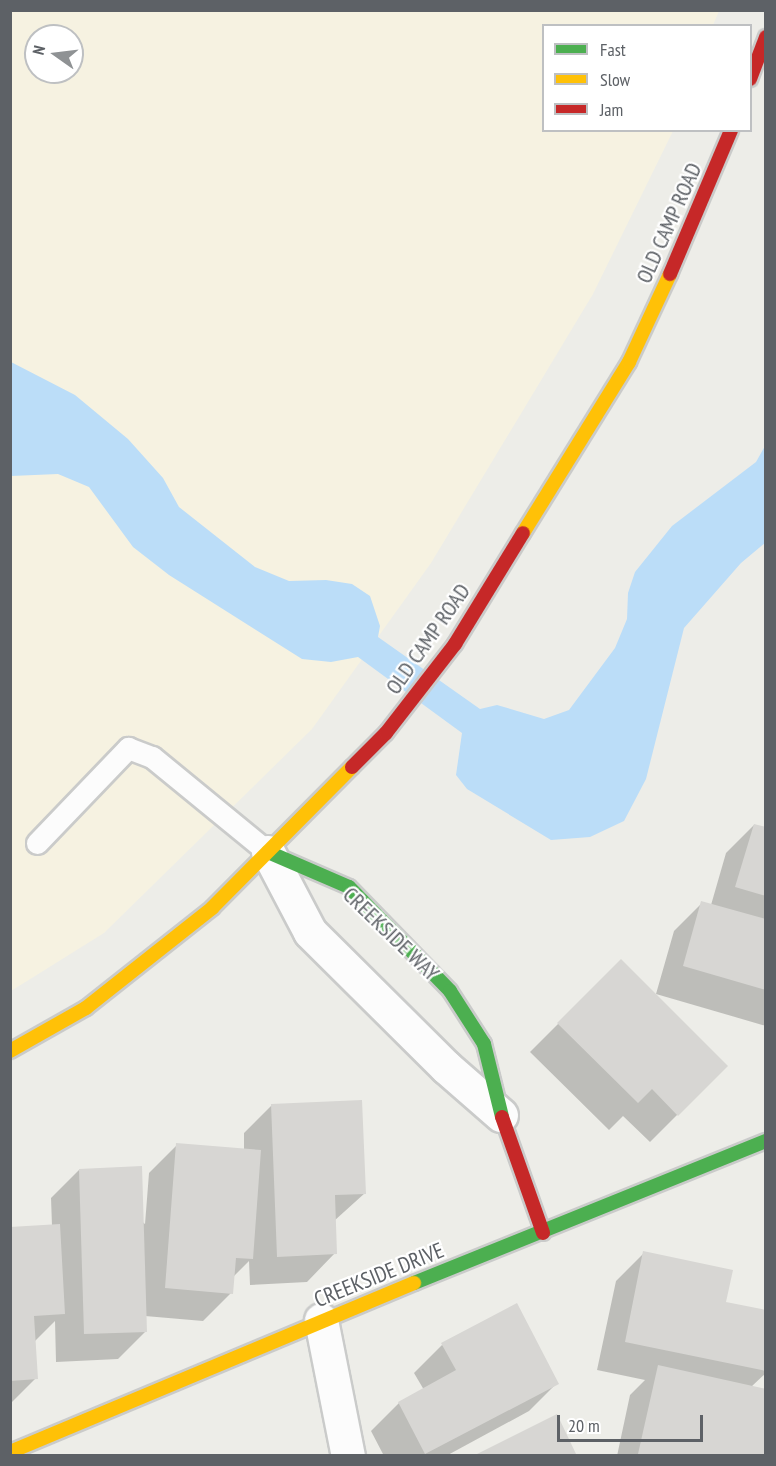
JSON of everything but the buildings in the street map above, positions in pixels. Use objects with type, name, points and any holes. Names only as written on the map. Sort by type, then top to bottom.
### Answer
[{"type":"street","points":[[752,74],[765,36]]},
{"type":"street","name":"OLD CAMP ROAD","points":[[10,1051],[86,1008],[212,908],[386,733],[455,644],[629,362],[687,238],[730,132]]},
{"type":"street","name":"CREEKSIDE WAY","points":[[268,852],[310,932],[446,1067],[501,1115]]},
{"type":"street","name":"CREEKSIDE WAY","points":[[268,852],[349,887],[450,991],[484,1044],[501,1115],[543,1233]]},
{"type":"street","name":"CREEKSIDE DRIVE","points":[[10,1452],[321,1320],[543,1233],[765,1141]]},
{"type":"street","points":[[321,1320],[348,1455]]},
{"type":"lane","points":[[37,843],[128,748],[152,757],[268,852]]},
{"type":"shaded area","points":[[11,11],[719,11],[713,24],[542,24],[542,132],[673,132],[593,294],[431,563],[312,729],[104,933],[11,991]]},
{"type":"water","points":[[11,362],[75,395],[128,439],[163,478],[179,507],[255,567],[289,581],[326,580],[352,584],[370,596],[380,626],[378,637],[480,709],[497,705],[544,719],[569,710],[615,648],[627,619],[628,593],[635,572],[672,526],[756,462],[765,446],[765,543],[741,563],[684,628],[646,779],[624,821],[590,837],[551,840],[467,789],[456,775],[462,733],[358,657],[331,662],[302,659],[169,575],[133,547],[89,487],[58,474],[11,476]]},
{"type":"traffic: fast","points":[[268,852],[349,887],[450,991],[484,1044],[502,1117]]},
{"type":"traffic: fast","points":[[414,1283],[766,1141]]},
{"type":"traffic: slow","points":[[523,533],[629,362],[670,274]]},
{"type":"traffic: slow","points":[[10,1051],[86,1008],[212,908],[352,767]]},
{"type":"traffic: slow","points":[[10,1452],[414,1283]]},
{"type":"traffic: jam","points":[[752,74],[766,37]]},
{"type":"traffic: jam","points":[[670,274],[730,132]]},
{"type":"traffic: jam","points":[[352,767],[386,733],[455,644],[523,533]]},
{"type":"traffic: jam","points":[[502,1117],[543,1233]]}]
